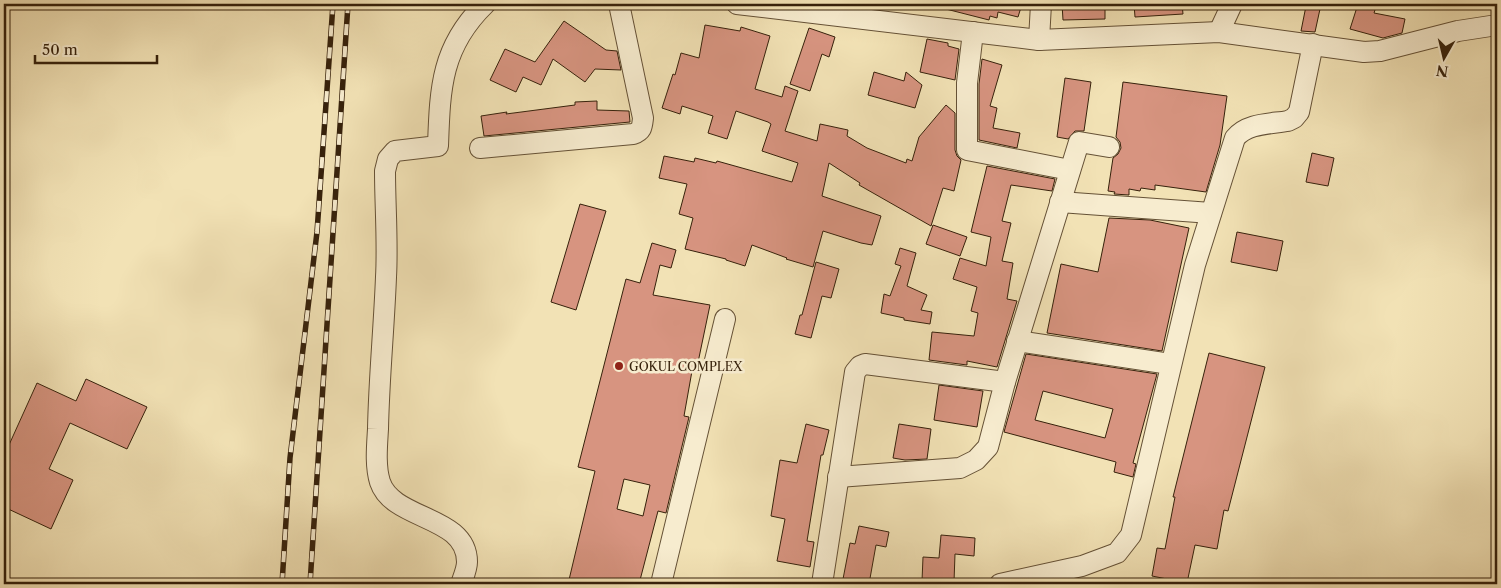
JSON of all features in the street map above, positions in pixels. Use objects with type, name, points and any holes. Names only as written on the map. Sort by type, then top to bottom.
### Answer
[{"type":"street","points":[[461,584],[468,564],[465,549],[455,534],[425,516],[401,506],[389,497],[380,482],[377,442],[386,276],[385,171],[388,159],[395,151],[438,146],[440,99],[444,72],[453,48],[472,17],[485,4]]},
{"type":"street","points":[[480,148],[639,132],[642,127],[643,118],[619,4]]},
{"type":"street","points":[[737,4],[831,9],[973,32],[1040,40],[1219,32],[1364,52],[1380,51],[1458,31],[1497,25]]},
{"type":"street","points":[[1040,40],[1041,4]]},
{"type":"street","points":[[1219,32],[1232,4]]},
{"type":"street","points":[[973,32],[968,83],[967,150],[1070,170]]},
{"type":"street","points":[[1000,584],[1082,566],[1117,553],[1131,535],[1195,265],[1235,138],[1240,132],[1249,127],[1288,121],[1299,112],[1313,44]]},
{"type":"street","points":[[838,477],[960,468],[976,460],[988,447],[1017,341],[1079,142],[1109,147]]},
{"type":"street","points":[[1060,202],[1211,213]]},
{"type":"street","points":[[661,584],[725,320]]},
{"type":"street","points":[[1017,341],[1170,364]]},
{"type":"street","points":[[822,584],[855,372],[860,366],[865,364],[1005,382]]},
{"type":"building","points":[[943,4],[1022,4],[1018,17],[998,12],[997,18],[990,16],[989,20],[942,8]]},
{"type":"building","points":[[1062,4],[1105,4],[1105,19],[1063,20]]},
{"type":"building","points":[[1134,4],[1182,4],[1183,14],[1135,17]]},
{"type":"building","points":[[1358,4],[1377,4],[1374,13],[1405,19],[1402,33],[1383,38],[1350,29]]},
{"type":"building","points":[[1306,6],[1320,9],[1315,32],[1301,31]]},
{"type":"building","points":[[564,21],[606,50],[617,51],[621,70],[595,69],[585,82],[553,59],[541,85],[523,77],[516,92],[490,80],[505,49],[535,62]]},
{"type":"building","points":[[705,25],[740,31],[741,27],[770,36],[755,89],[782,97],[785,86],[798,91],[785,131],[817,141],[820,124],[848,130],[847,136],[867,148],[906,163],[907,159],[912,161],[919,137],[946,105],[955,113],[955,150],[961,160],[954,191],[943,188],[931,226],[859,185],[860,183],[829,163],[822,196],[881,216],[872,245],[823,231],[813,267],[786,259],[752,245],[745,266],[726,259],[685,249],[693,218],[679,214],[687,184],[659,178],[664,156],[694,162],[695,158],[716,163],[717,161],[792,182],[798,163],[762,151],[771,124],[768,122],[736,111],[727,139],[708,133],[713,116],[682,106],[680,114],[662,108],[673,74],[675,75],[681,53],[699,58]]},
{"type":"building","points":[[809,28],[835,37],[829,57],[822,54],[810,91],[790,84]]},
{"type":"building","points":[[927,39],[948,43],[948,46],[959,49],[955,80],[920,72]]},
{"type":"building","points":[[982,59],[1002,65],[990,106],[997,108],[993,128],[1020,133],[1017,148],[979,140],[979,84]]},
{"type":"building","points":[[874,72],[904,81],[906,72],[922,85],[915,108],[868,95]]},
{"type":"building","points":[[1065,78],[1091,82],[1084,131],[1075,131],[1068,139],[1057,137]]},
{"type":"building","points":[[1123,82],[1227,96],[1220,145],[1206,192],[1155,185],[1155,190],[1141,188],[1140,191],[1129,189],[1129,195],[1114,194],[1115,192],[1108,191],[1113,158],[1121,148],[1120,142],[1116,137]]},
{"type":"building","points":[[597,101],[597,110],[629,111],[630,122],[484,136],[481,116],[575,105],[575,102]]},
{"type":"building","points":[[1312,153],[1334,158],[1328,186],[1306,182]]},
{"type":"building","points":[[987,166],[1055,179],[1052,191],[1011,185],[1002,221],[1011,223],[1002,261],[1013,263],[1007,299],[1017,301],[997,367],[967,361],[967,365],[929,360],[932,332],[974,336],[978,313],[971,311],[977,287],[953,279],[960,258],[986,266],[991,237],[971,232]]},
{"type":"building","points":[[580,204],[606,211],[576,310],[551,302]]},
{"type":"building","points":[[1109,218],[1150,220],[1189,228],[1162,351],[1047,333],[1061,264],[1098,272]]},
{"type":"building","points":[[933,225],[967,237],[960,256],[926,244]]},
{"type":"building","points":[[1237,232],[1283,241],[1277,271],[1231,262]]},
{"type":"building","points":[[652,243],[676,250],[671,268],[660,265],[653,295],[710,305],[696,372],[692,371],[684,416],[689,417],[666,513],[658,511],[639,584],[568,584],[595,471],[578,467],[626,279],[640,283]],"holes":[[[624,479],[650,485],[643,516],[617,509]]]},
{"type":"building","points":[[900,248],[916,253],[907,286],[927,295],[921,310],[932,312],[930,324],[904,320],[904,318],[881,313],[884,294],[890,296],[901,266],[895,264]]},
{"type":"building","points":[[816,262],[839,269],[831,298],[822,296],[811,338],[795,334]]},
{"type":"building","points":[[1209,353],[1265,367],[1228,511],[1224,510],[1217,549],[1195,545],[1187,583],[1152,576],[1157,548],[1165,549],[1175,497],[1173,497]]},
{"type":"building","points":[[1026,354],[1157,374],[1133,463],[1136,464],[1133,477],[1114,472],[1116,462],[1004,432]],"holes":[[[1043,391],[1113,409],[1105,438],[1035,420]]]},
{"type":"building","points":[[86,379],[147,407],[127,449],[70,423],[49,469],[73,480],[51,529],[4,507],[4,456],[37,383],[76,401]]},
{"type":"building","points":[[939,385],[983,391],[977,427],[934,420]]},
{"type":"building","points":[[806,424],[829,430],[823,455],[821,455],[807,541],[814,542],[810,567],[777,561],[785,519],[771,516],[780,460],[797,463]]},
{"type":"building","points":[[899,424],[931,429],[927,459],[905,460],[893,458]]},
{"type":"building","points":[[859,526],[889,532],[886,547],[876,545],[869,584],[843,579],[850,543],[855,544]]},
{"type":"building","points":[[941,535],[975,538],[974,556],[955,554],[954,582],[922,581],[923,557],[939,558]]},
{"type":"railway","points":[[282,584],[290,458],[317,232],[333,4]]},
{"type":"railway","points":[[310,584],[348,4]]},
{"type":"place","name":"GOKUL COMPLEX","points":[[619,366]]}]
